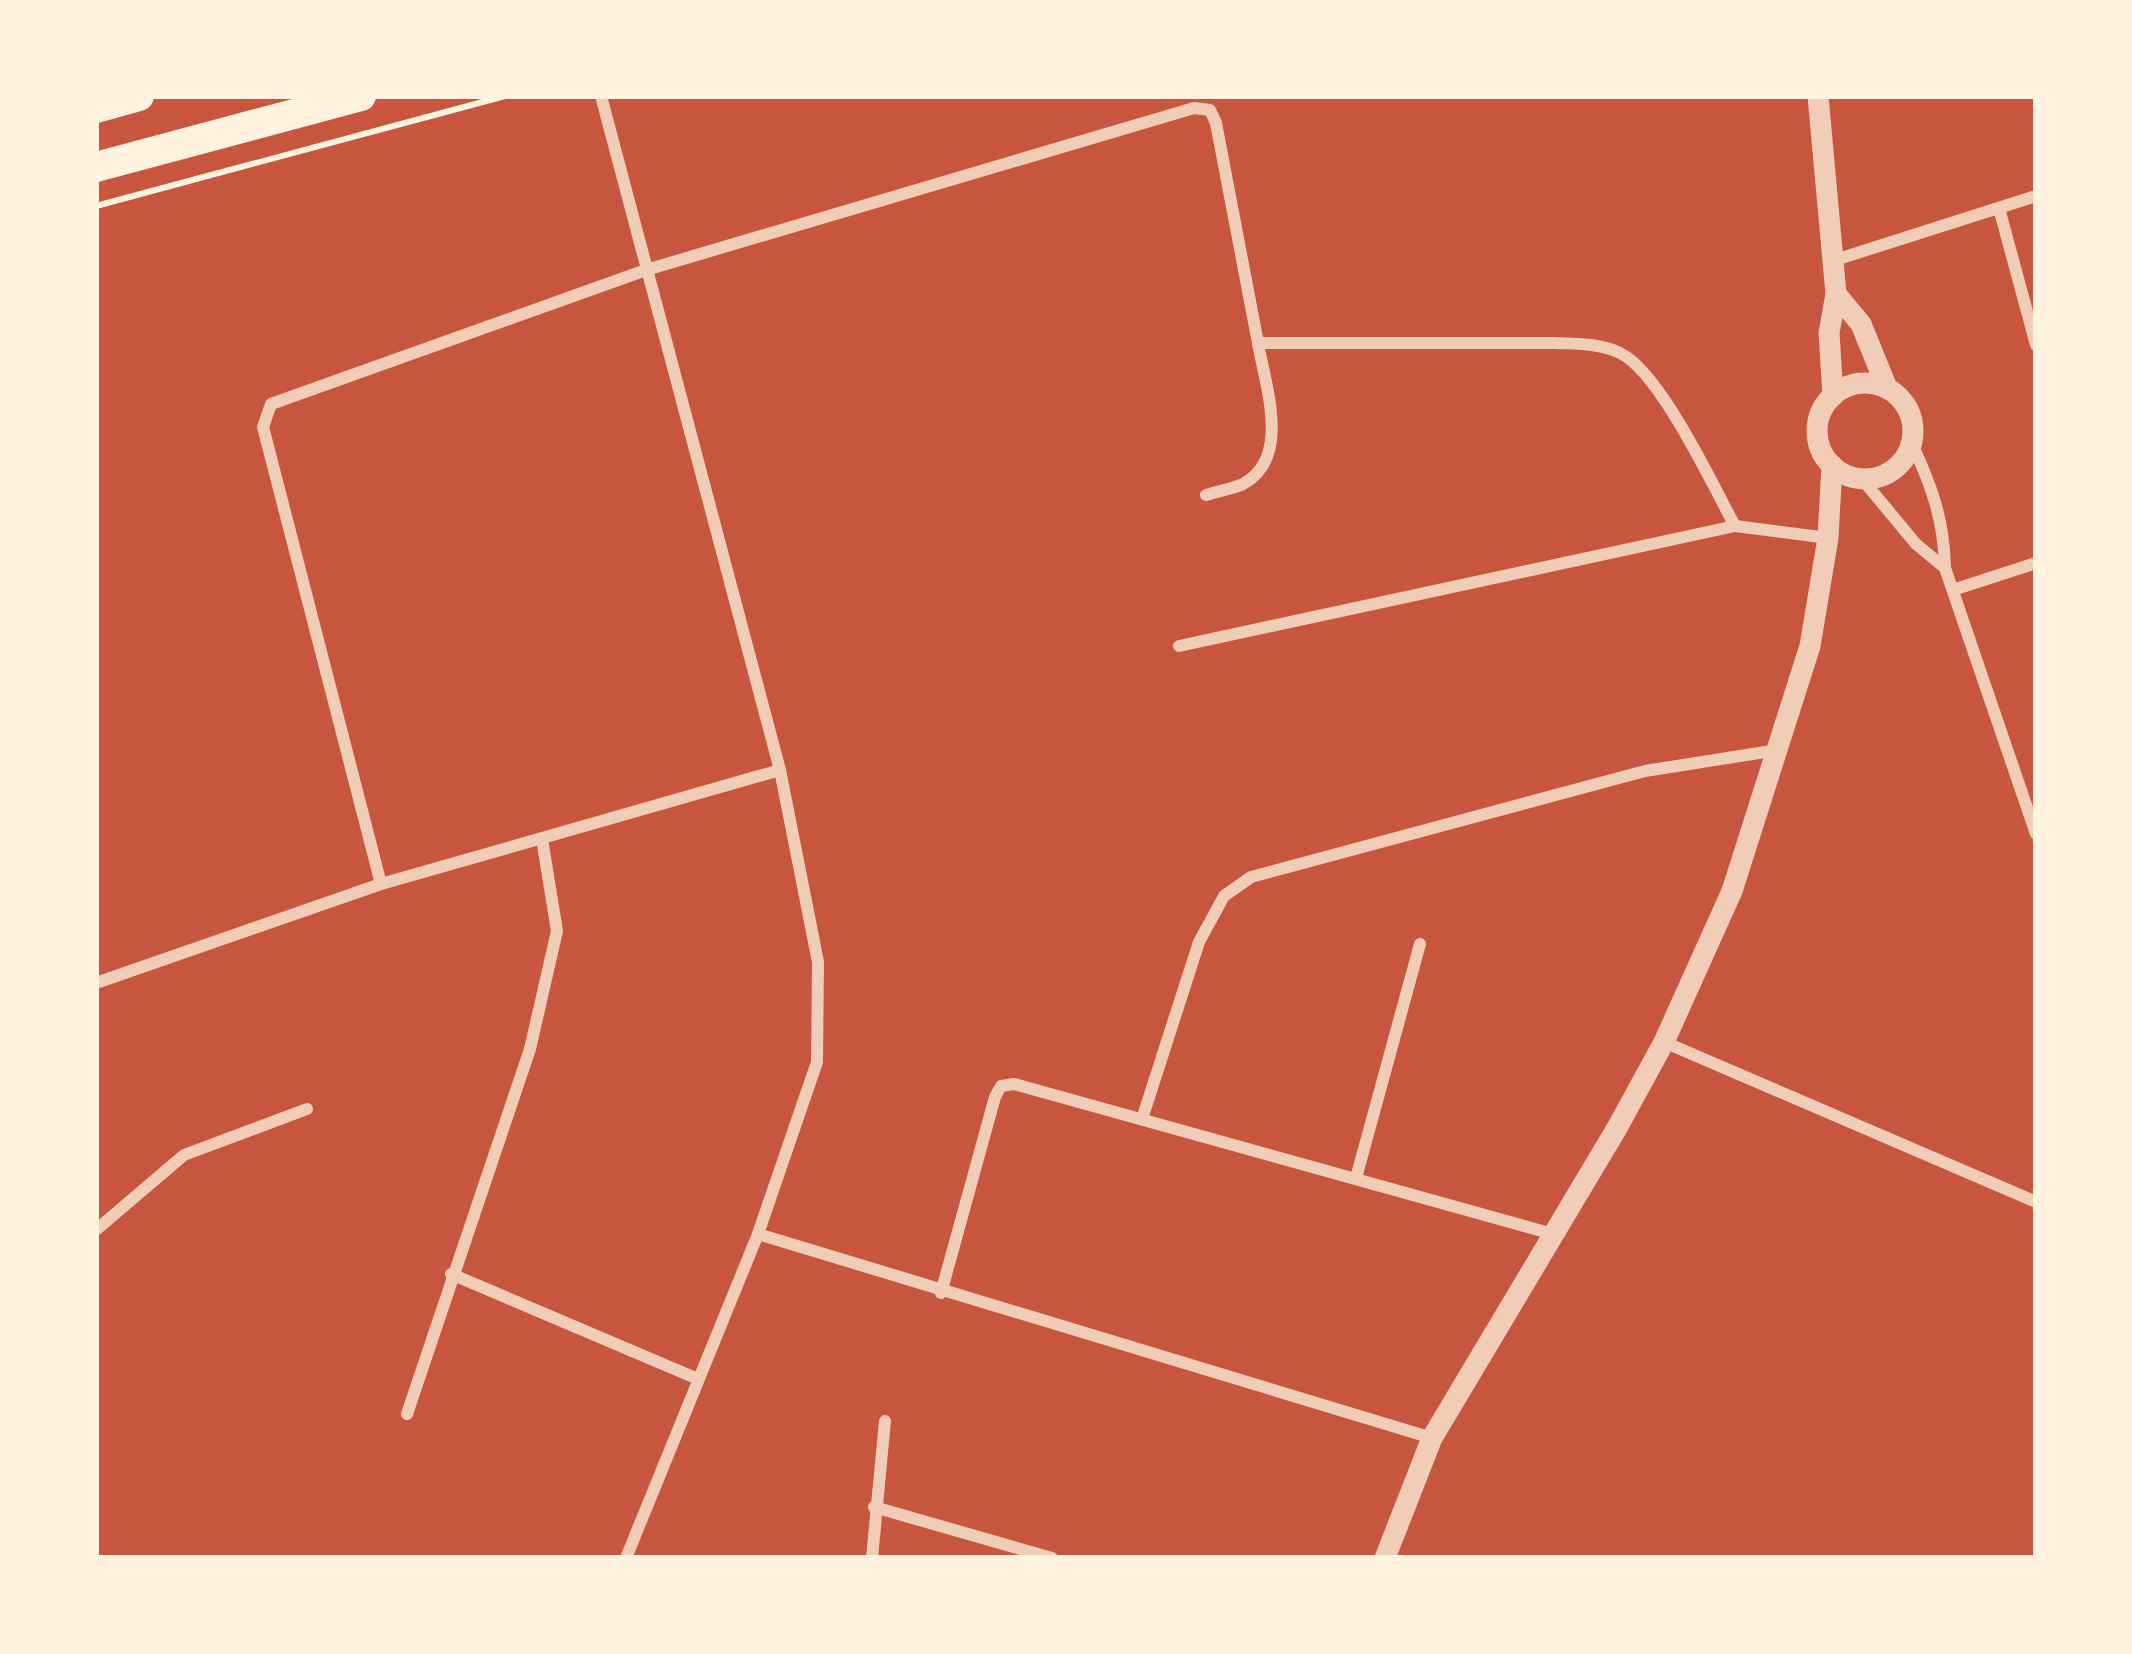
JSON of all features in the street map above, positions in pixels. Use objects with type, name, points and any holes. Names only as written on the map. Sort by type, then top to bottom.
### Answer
[{"type":"main road","points":[[96,108],[139,96]]},
{"type":"main road","points":[[96,166],[361,96]]},
{"type":"street","points":[[601,96],[781,770],[818,962],[818,1062],[758,1234],[626,1558]]},
{"type":"street","points":[[1818,96],[1836,294],[1828,333],[1833,396]]},
{"type":"street","points":[[381,884],[263,427],[271,404],[646,270],[1194,108],[1210,110],[1216,123],[1272,427],[1263,468],[1244,484],[1206,495]]},
{"type":"street","points":[[1832,261],[2036,196]]},
{"type":"street","points":[[1999,208],[2036,345]]},
{"type":"street","points":[[1836,294],[1862,324],[1887,388]]},
{"type":"street","points":[[1258,343],[1555,343],[1618,351],[1637,363],[1659,395],[1736,526]]},
{"type":"street","points":[[1385,1558],[1432,1438],[1664,1042],[1732,890],[1810,646],[1828,538],[1832,466],[1818,439],[1818,423],[1833,396],[1850,386],[1868,383],[1887,388],[1909,412],[1912,444],[1935,492],[1952,590],[2036,834]]},
{"type":"street","points":[[1862,479],[1893,471],[1912,444]]},
{"type":"street","points":[[1832,466],[1862,479],[1916,544],[1946,568]]},
{"type":"street","points":[[1179,646],[1736,526],[1828,538]]},
{"type":"street","points":[[1952,590],[2036,563]]},
{"type":"street","points":[[1142,1119],[1199,942],[1224,896],[1252,877],[1646,771],[1779,750]]},
{"type":"street","points":[[96,983],[381,884],[781,770]]},
{"type":"street","points":[[407,1414],[530,1049],[557,932],[542,839]]},
{"type":"street","points":[[1356,1178],[1420,944]]},
{"type":"street","points":[[1664,1042],[2036,1202]]},
{"type":"street","points":[[941,1293],[995,1097],[1001,1086],[1015,1084],[1552,1234]]},
{"type":"street","points":[[96,1230],[184,1155],[308,1109]]},
{"type":"street","points":[[758,1234],[1432,1438]]},
{"type":"street","points":[[451,1274],[698,1378]]},
{"type":"street","points":[[872,1558],[885,1420]]},
{"type":"street","points":[[874,1507],[1052,1558]]},
{"type":"path","points":[[96,206],[505,96]]}]
